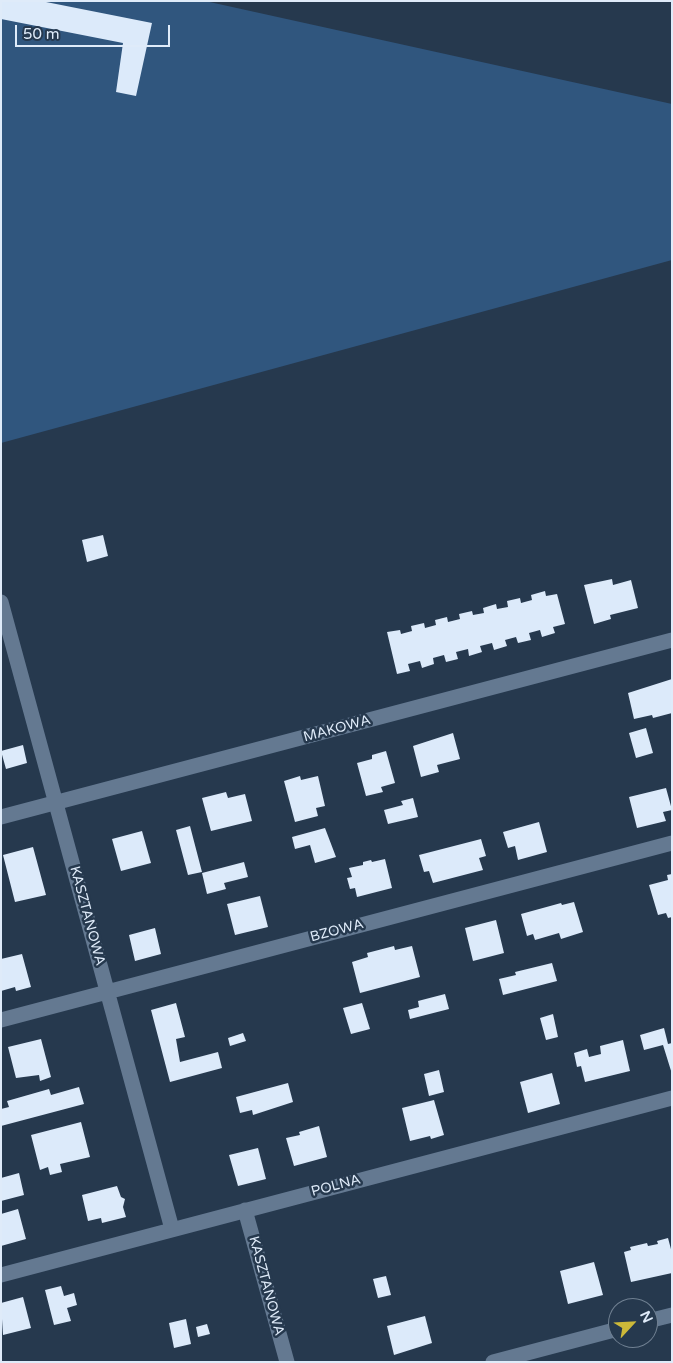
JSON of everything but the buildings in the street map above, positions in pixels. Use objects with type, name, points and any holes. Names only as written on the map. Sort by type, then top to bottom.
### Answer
[{"type":"street","name":"KASZTANOWA","points":[[1,602],[172,1229]]},
{"type":"street","name":"MAKOWA","points":[[1,818],[672,640]]},
{"type":"street","name":"BZOWA","points":[[1,1020],[672,843]]},
{"type":"street","name":"POLNA","points":[[1,1275],[672,1098]]},
{"type":"street","name":"KASZTANOWA","points":[[245,1210],[287,1362]]},
{"type":"street","points":[[658,1318],[672,1315]]},
{"type":"street","points":[[493,1362],[608,1332]]},
{"type":"shaded area","points":[[1,1],[205,1],[672,104],[672,260],[1,443]]}]
